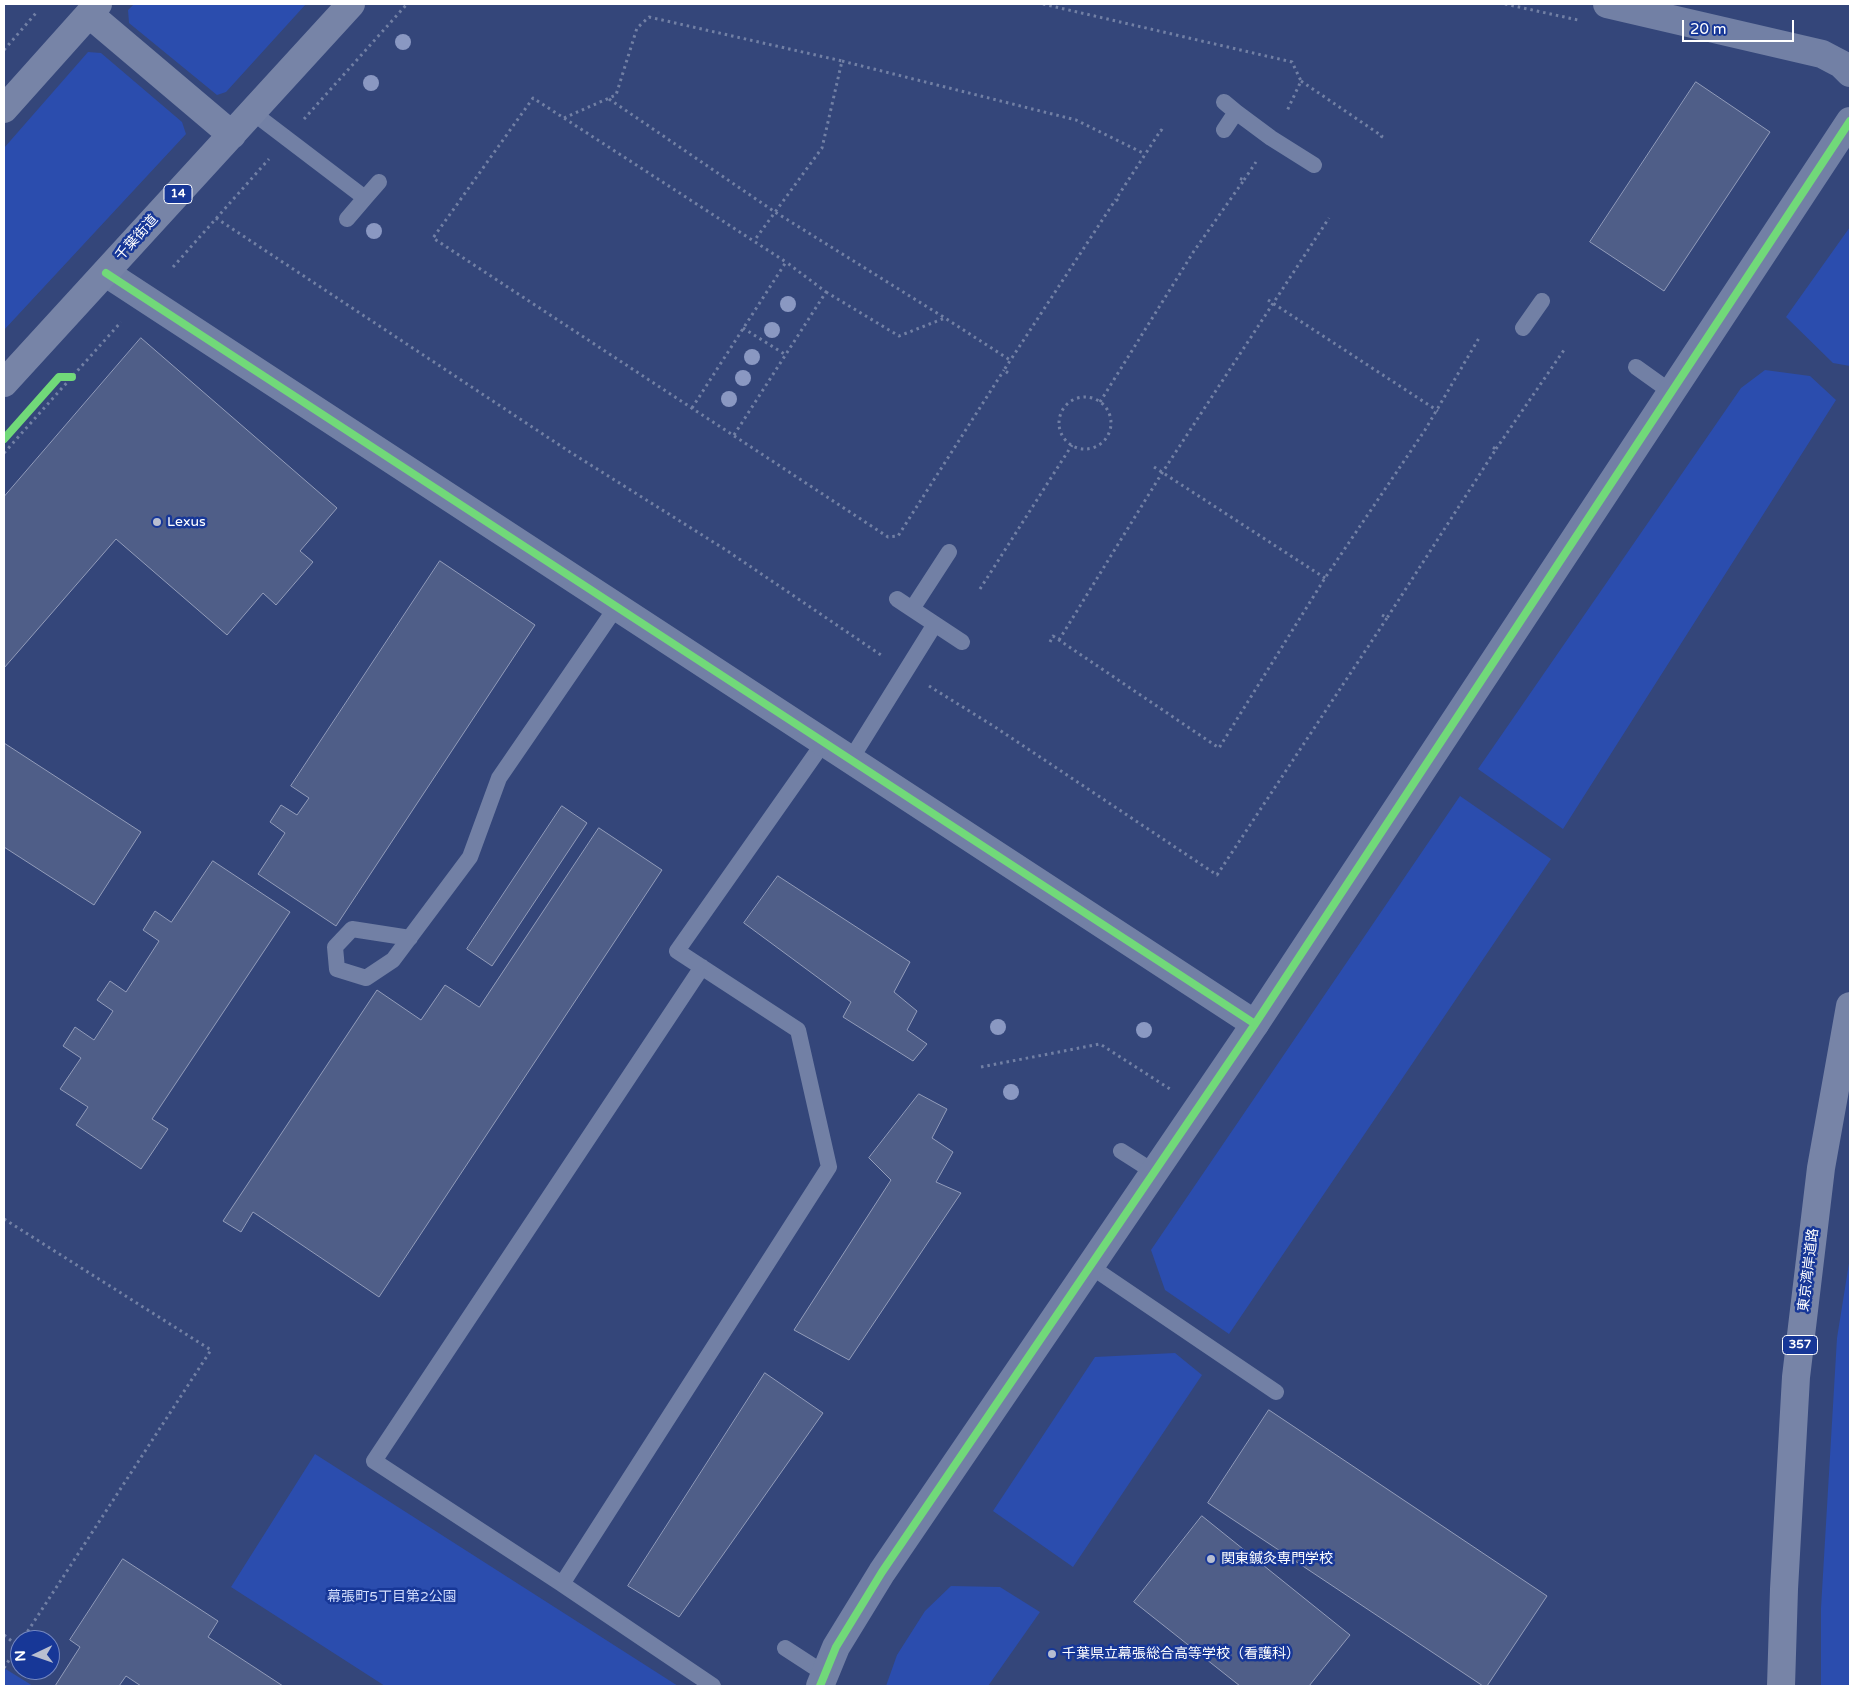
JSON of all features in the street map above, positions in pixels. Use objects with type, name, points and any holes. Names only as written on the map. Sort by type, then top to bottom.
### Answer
[{"type":"highway","name":"千葉街道","points":[[4,383],[351,4]]},
{"type":"highway","points":[[4,109],[87,7],[232,135]]},
{"type":"highway","name":"東京湾岸道路","points":[[1781,1686],[1784,1589],[1796,1377],[1821,1168],[1850,1006]]},
{"type":"street","points":[[1607,4],[1822,54],[1841,64],[1850,73]]},
{"type":"street","points":[[823,1680],[836,1647],[882,1572],[1256,1024],[1850,121]]},
{"type":"street","points":[[106,272],[1256,1024]]},
{"type":"lane","points":[[1224,130],[1230,107],[1271,138],[1314,165]]},
{"type":"lane","points":[[252,112],[365,198]]},
{"type":"lane","points":[[347,219],[379,182]]},
{"type":"lane","points":[[1523,328],[1542,301]]},
{"type":"lane","points":[[1636,367],[1671,392]]},
{"type":"lane","points":[[912,609],[949,552]]},
{"type":"lane","points":[[897,599],[962,642]]},
{"type":"lane","points":[[410,938],[470,857],[499,778],[617,606]]},
{"type":"lane","points":[[852,759],[935,624]]},
{"type":"lane","points":[[562,1584],[829,1166],[798,1030],[677,951],[824,742]]},
{"type":"lane","points":[[702,967],[374,1462],[562,1584],[713,1686]]},
{"type":"lane","points":[[1121,1151],[1154,1172]]},
{"type":"lane","points":[[1090,1266],[1276,1392]]},
{"type":"lane","points":[[785,1648],[823,1680]]},
{"type":"path","points":[[1043,4],[1292,62],[1301,81],[1382,136],[1380,139]]},
{"type":"path","points":[[1505,4],[1580,21]]},
{"type":"path","points":[[4,50],[36,13]]},
{"type":"path","points":[[564,118],[616,95],[637,28],[649,17],[842,60],[1076,120],[1145,154]]},
{"type":"path","points":[[754,241],[822,148],[842,60]]},
{"type":"path","points":[[1287,111],[1301,81]]},
{"type":"path","points":[[945,318],[899,336],[826,292],[786,262],[533,98],[433,238],[888,537],[898,536],[1010,360],[1117,200],[1145,154],[1161,130],[1164,132]]},
{"type":"path","points":[[609,98],[775,212],[1010,360]]},
{"type":"path","points":[[1100,402],[1194,251],[1258,161]]},
{"type":"path","points":[[1239,178],[1244,180]]},
{"type":"path","points":[[216,218],[570,452],[726,550],[881,655]]},
{"type":"path","points":[[1059,640],[1162,472],[1329,218]]},
{"type":"path","points":[[692,408],[786,262]]},
{"type":"path","points":[[734,436],[826,292]]},
{"type":"path","points":[[1268,300],[1437,410]]},
{"type":"path","points":[[4,453],[126,316]]},
{"type":"path","points":[[743,328],[786,355]]},
{"type":"path","points":[[1050,642],[1053,636],[1219,748],[1425,430],[1479,338]]},
{"type":"path","points":[[926,684],[995,727],[1217,874],[1564,350]]},
{"type":"path","points":[[1004,370],[1008,373]]},
{"type":"path","points":[[59,377],[72,376]]},
{"type":"path","points":[[1084,396],[1100,402],[1110,414],[1108,438],[1093,448],[1084,449],[1067,443],[1058,428],[1061,410],[1075,398],[1084,396]]},
{"type":"path","points":[[980,589],[1072,445]]},
{"type":"path","points":[[1491,446],[1496,450]]},
{"type":"path","points":[[1154,467],[1327,579]]},
{"type":"path","points":[[1382,615],[1387,618]]},
{"type":"path","points":[[981,1068],[1100,1044],[1172,1091]]},
{"type":"path","points":[[4,1219],[211,1350],[28,1630]]},
{"type":"green space","points":[[134,4],[306,4],[226,92],[217,95],[129,23],[128,10]]},
{"type":"green space","points":[[88,52],[101,53],[182,122],[186,134],[4,330],[4,148]]},
{"type":"green space","points":[[1850,227],[1850,366],[1833,363],[1786,317]]},
{"type":"green space","points":[[1765,370],[1810,376],[1836,400],[1563,829],[1478,769],[1741,388]]},
{"type":"green space","points":[[1460,796],[1551,859],[1229,1334],[1165,1290],[1151,1250]]},
{"type":"green space","points":[[1850,1257],[1850,1686],[1821,1686],[1821,1608],[1837,1338]]},
{"type":"green space","points":[[1175,1353],[1202,1375],[1073,1567],[993,1511],[1095,1357]]},
{"type":"green space","name":"幕張町5丁目第2公園","points":[[315,1454],[678,1686],[385,1686],[231,1587]]},
{"type":"green space","points":[[951,1586],[1000,1587],[1040,1612],[988,1686],[886,1686],[897,1655],[925,1611]]},
{"type":"green space","points":[[4,1668],[10,1672],[10,1680],[23,1680],[33,1686],[4,1686]]},
{"type":"building","points":[[1696,82],[1770,132],[1664,291],[1590,242]]},
{"type":"building","points":[[141,338],[337,508],[300,551],[313,562],[276,605],[263,593],[227,635],[116,539],[4,668],[4,497]]},
{"type":"building","points":[[440,561],[535,625],[336,926],[258,874],[285,833],[270,822],[281,805],[297,815],[309,798],[291,786]]},
{"type":"building","points":[[4,743],[141,832],[94,905],[4,847]]},
{"type":"building","points":[[562,806],[587,823],[492,966],[467,949]]},
{"type":"building","points":[[599,828],[662,870],[379,1297],[253,1212],[241,1232],[223,1221],[377,990],[421,1020],[445,985],[479,1007]]},
{"type":"building","points":[[213,861],[290,912],[152,1119],[168,1129],[141,1169],[76,1125],[88,1107],[60,1089],[81,1058],[63,1046],[75,1027],[94,1040],[113,1011],[97,1000],[110,981],[126,992],[159,941],[143,930],[155,911],[171,922]]},
{"type":"building","points":[[778,876],[910,962],[894,992],[917,1011],[907,1030],[927,1044],[913,1061],[843,1017],[851,1002],[744,923]]},
{"type":"building","points":[[919,1094],[947,1109],[932,1138],[953,1152],[936,1182],[961,1193],[849,1360],[794,1330],[891,1180],[869,1158]]},
{"type":"building","points":[[765,1373],[823,1413],[679,1617],[628,1586]]},
{"type":"building","points":[[1269,1410],[1547,1596],[1487,1686],[1483,1686],[1208,1503]]},
{"type":"building","name":"関東鍼灸専門学校","points":[[1202,1516],[1350,1635],[1309,1686],[1240,1686],[1134,1602]]},
{"type":"building","points":[[123,1559],[218,1621],[208,1637],[283,1686],[141,1686],[126,1676],[119,1686],[55,1686],[80,1647],[70,1640]]},
{"type":"cycle path","points":[[820,1686],[836,1647],[882,1572],[1255,1024],[1850,121]]},
{"type":"cycle path","points":[[106,273],[1255,1024]]},
{"type":"cycle path","points":[[4,439],[59,377],[72,377]]},
{"type":"place","name":"Lexus","points":[[157,522]]},
{"type":"place","name":"関東鍼灸専門学校","points":[[1211,1559]]},
{"type":"place","name":"千葉県立幕張総合高等学校（看護科）","points":[[1052,1654]]}]
